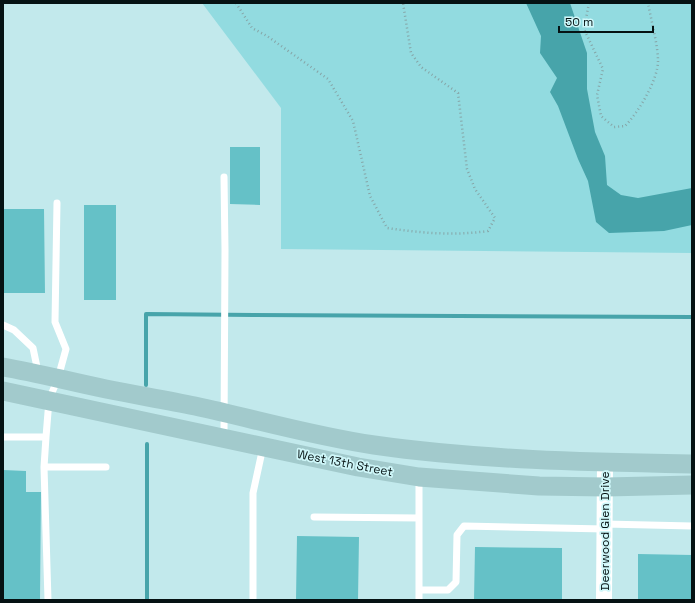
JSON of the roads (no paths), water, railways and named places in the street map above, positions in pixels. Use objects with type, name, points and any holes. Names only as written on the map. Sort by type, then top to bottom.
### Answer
[{"type":"main road","name":"West 13th Street","points":[[3,367],[224,413],[296,430],[373,444],[457,455],[605,463],[692,464]]},
{"type":"main road","name":"West 13th Street","points":[[3,391],[358,467],[420,477],[539,486],[606,487],[692,485]]},
{"type":"street","name":"Deerwood Glen Drive","points":[[604,600],[605,463]]},
{"type":"lane","points":[[224,177],[224,438]]},
{"type":"lane","points":[[48,600],[44,467],[46,437],[50,400],[66,349],[55,322],[57,203]]},
{"type":"lane","points":[[3,325],[14,330],[33,348],[38,374]]},
{"type":"lane","points":[[3,437],[46,437]]},
{"type":"lane","points":[[253,600],[253,493],[263,446]]},
{"type":"lane","points":[[44,467],[106,467]]},
{"type":"lane","points":[[418,600],[420,477]]},
{"type":"lane","points":[[314,516],[419,518]]},
{"type":"lane","points":[[419,590],[448,590],[456,582],[457,535],[464,526],[692,526]]},
{"type":"waterway","points":[[146,385],[146,314],[692,317]]},
{"type":"waterway","points":[[147,444],[147,600]]}]
